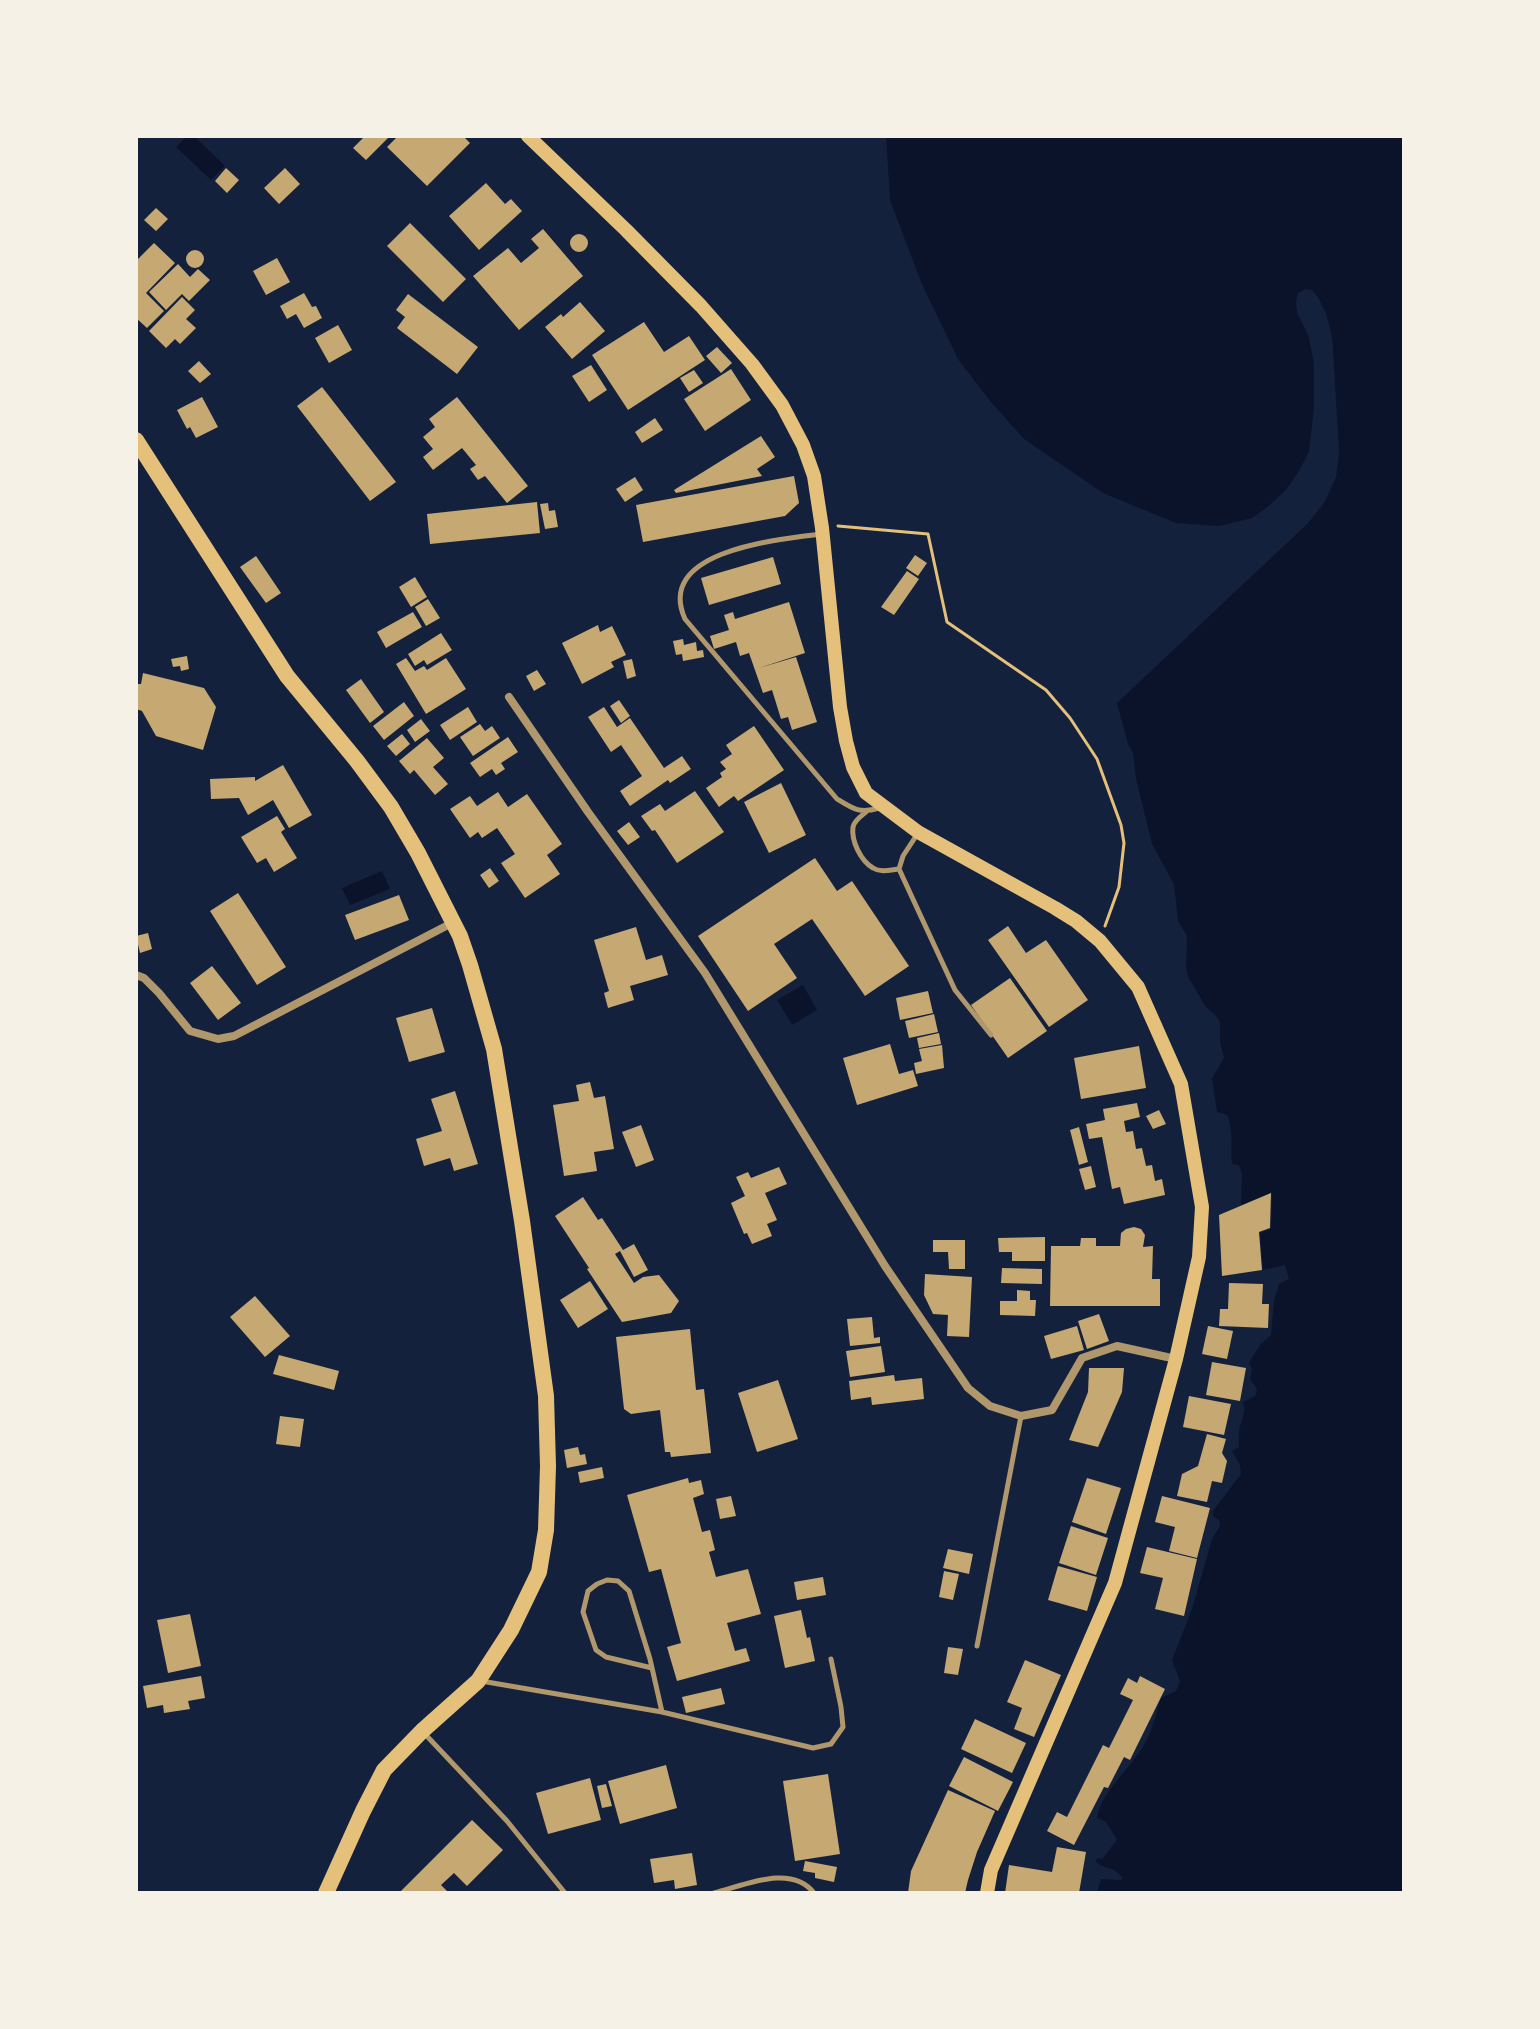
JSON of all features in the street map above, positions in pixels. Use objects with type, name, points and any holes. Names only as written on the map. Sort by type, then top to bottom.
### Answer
[{"type":"main road","points":[[528,136],[690,295],[752,364],[782,405],[803,445],[814,476],[822,531],[846,741],[853,767],[866,793],[918,832],[1055,908],[1100,941],[1138,987],[1181,1084],[1202,1207],[1199,1257],[1176,1359],[1115,1583],[991,1870],[987,1893]]},
{"type":"main road","points":[[136,440],[287,676],[391,807],[460,936],[494,1049],[546,1396],[546,1530],[539,1572],[511,1630],[478,1681],[384,1770],[326,1893]]},
{"type":"street","points":[[509,697],[705,973],[885,1266],[968,1388],[990,1406],[1021,1416],[1052,1410],[1082,1358],[1117,1346],[1176,1359]]},
{"type":"street","points":[[136,975],[144,978],[159,993],[190,1031],[218,1039],[234,1036],[452,923]]},
{"type":"lane","points":[[822,531],[721,554],[691,573],[681,590],[679,606],[685,619],[837,799],[852,809],[867,812]]},
{"type":"lane","points":[[883,807],[867,812],[856,821],[854,839],[860,856],[873,868],[884,871],[899,869]]},
{"type":"lane","points":[[918,832],[899,869],[955,990],[991,1035]]},
{"type":"lane","points":[[977,1646],[1021,1416]]},
{"type":"lane","points":[[652,1668],[606,1657],[596,1650],[583,1612],[588,1591],[597,1584],[607,1580],[618,1581],[629,1591],[652,1668],[662,1712]]},
{"type":"lane","points":[[478,1681],[662,1712],[813,1748],[831,1744],[843,1727],[831,1659]]},
{"type":"lane","points":[[422,1731],[507,1821],[565,1893]]},
{"type":"lane","points":[[714,1893],[730,1891],[757,1879],[776,1878],[795,1881],[809,1887],[814,1893]]},
{"type":"path","points":[[822,531],[839,526],[928,534],[947,622],[1046,690],[1070,718],[1097,759],[1121,825],[1124,843],[1119,887],[1100,941]]},
{"type":"water","points":[[187,136],[194,136],[225,166],[211,180],[176,147]]},
{"type":"water","points":[[886,136],[1404,136],[1404,1893],[1097,1893],[1101,1879],[1121,1880],[1122,1877],[1096,1862],[1117,1840],[1106,1822],[1097,1818],[1100,1808],[1144,1745],[1161,1698],[1176,1691],[1180,1681],[1172,1660],[1192,1609],[1212,1539],[1220,1526],[1213,1511],[1241,1474],[1232,1451],[1239,1447],[1243,1402],[1255,1396],[1257,1389],[1250,1379],[1252,1370],[1249,1362],[1271,1335],[1279,1284],[1289,1279],[1285,1265],[1263,1270],[1260,1233],[1271,1229],[1272,1192],[1241,1205],[1242,1174],[1239,1165],[1232,1164],[1229,1119],[1227,1115],[1217,1112],[1212,1078],[1224,1058],[1220,1022],[1206,1007],[1188,977],[1187,936],[1178,921],[1174,884],[1152,844],[1133,753],[1117,703],[1307,524],[1324,503],[1339,453],[1332,337],[1326,314],[1312,290],[1299,293],[1297,312],[1309,337],[1314,362],[1314,409],[1309,453],[1286,490],[1252,518],[1219,526],[1176,523],[1103,493],[1024,439],[958,359],[921,282],[890,200]]},
{"type":"water","points":[[382,871],[390,889],[350,905],[342,888]]},
{"type":"water","points":[[803,985],[817,1010],[792,1025],[777,1000]]},
{"type":"pier","points":[[1305,289],[1312,290],[1318,297],[1332,336],[1339,453],[1336,477],[1324,503],[1307,524],[1119,699],[1116,696],[1304,521],[1321,501],[1332,476],[1335,453],[1328,337],[1323,316],[1310,293],[1306,293],[1300,302],[1301,311],[1313,336],[1318,362],[1318,409],[1313,453],[1288,493],[1272,509],[1247,523],[1286,490],[1309,452],[1314,409],[1314,362],[1296,302],[1298,293]]},
{"type":"building","points":[[365,136],[390,136],[366,160],[353,148]]},
{"type":"building","points":[[398,136],[463,136],[470,143],[427,186],[387,147]]},
{"type":"building","points":[[226,168],[239,180],[227,193],[215,181]]},
{"type":"building","points":[[285,168],[300,184],[279,204],[264,188]]},
{"type":"building","points":[[486,183],[505,204],[511,199],[522,211],[479,250],[449,216]]},
{"type":"building","points":[[156,208],[168,219],[156,231],[144,220]]},
{"type":"building","points":[[410,223],[466,279],[443,302],[387,246]]},
{"type":"building","points":[[543,229],[583,276],[519,330],[473,276],[508,248],[521,263],[539,248],[531,239]]},
{"type":"building","points":[[575,234],[583,234],[588,243],[586,250],[575,252],[570,247],[570,239]]},
{"type":"building","points":[[154,243],[175,263],[146,293],[164,311],[147,328],[136,318],[136,261]]},
{"type":"building","points":[[195,250],[204,259],[195,268],[186,259]]},
{"type":"building","points":[[277,258],[290,282],[266,295],[253,271]]},
{"type":"building","points":[[178,264],[190,277],[198,269],[210,280],[189,301],[182,294],[166,310],[149,292]]},
{"type":"building","points":[[304,293],[322,318],[304,328],[296,314],[287,319],[280,306]]},
{"type":"building","points":[[408,294],[478,347],[457,374],[397,328],[405,317],[396,310]]},
{"type":"building","points":[[182,297],[195,310],[186,319],[196,328],[180,344],[175,339],[166,348],[149,331]]},
{"type":"building","points":[[580,302],[605,331],[572,359],[545,327]]},
{"type":"building","points":[[644,322],[664,352],[689,336],[705,360],[628,410],[592,355]]},
{"type":"building","points":[[338,325],[352,350],[329,363],[315,338]]},
{"type":"building","points":[[717,347],[732,363],[721,373],[706,356]]},
{"type":"building","points":[[199,361],[211,374],[200,383],[188,371]]},
{"type":"building","points":[[591,365],[607,390],[589,402],[572,376]]},
{"type":"building","points":[[731,369],[751,400],[705,431],[684,399]]},
{"type":"building","points":[[694,370],[703,383],[689,392],[680,378]]},
{"type":"building","points":[[322,387],[396,482],[370,501],[297,406]]},
{"type":"building","points":[[202,397],[218,427],[196,438],[177,410]]},
{"type":"building","points":[[457,397],[528,486],[507,503],[485,476],[478,480],[470,469],[476,465],[462,448],[433,470],[423,457],[433,449],[423,437],[435,427],[429,419]]},
{"type":"building","points":[[655,418],[663,430],[642,443],[635,432]]},
{"type":"building","points":[[761,436],[775,457],[757,469],[762,476],[676,493],[674,490]]},
{"type":"building","points":[[794,476],[799,503],[785,516],[643,542],[636,505]]},
{"type":"building","points":[[635,477],[643,490],[625,502],[616,489]]},
{"type":"building","points":[[537,502],[540,533],[430,544],[427,514]]},
{"type":"building","points":[[548,503],[549,511],[555,510],[558,527],[545,529],[540,504]]},
{"type":"building","points":[[915,555],[927,563],[918,576],[906,568]]},
{"type":"building","points":[[256,556],[281,593],[266,603],[240,567]]},
{"type":"building","points":[[773,557],[781,584],[709,605],[701,578]]},
{"type":"building","points":[[907,571],[919,579],[894,615],[881,607]]},
{"type":"building","points":[[415,577],[427,597],[411,607],[399,587]]},
{"type":"building","points":[[428,599],[440,618],[426,626],[415,607]]},
{"type":"building","points":[[789,602],[805,653],[759,668],[796,657],[817,722],[792,730],[788,717],[781,719],[772,690],[763,693],[749,653],[740,656],[736,642],[714,649],[710,636],[729,630],[724,615],[733,612],[735,619]]},
{"type":"building","points":[[413,612],[422,627],[386,648],[377,632]]},
{"type":"building","points":[[598,625],[600,632],[612,626],[626,655],[611,662],[614,667],[582,684],[562,643]]},
{"type":"building","points":[[441,633],[452,650],[427,665],[424,660],[415,666],[408,654]]},
{"type":"building","points":[[683,639],[684,645],[696,642],[697,651],[703,650],[704,657],[683,661],[682,654],[676,655],[673,641]]},
{"type":"building","points":[[187,656],[189,669],[181,671],[180,666],[173,667],[171,659]]},
{"type":"building","points":[[406,658],[415,671],[424,666],[427,670],[446,658],[466,689],[426,714],[396,664]]},
{"type":"building","points":[[632,659],[636,676],[627,679],[623,661]]},
{"type":"building","points":[[537,670],[546,684],[534,691],[526,676]]},
{"type":"building","points":[[143,673],[204,688],[216,707],[203,750],[156,736],[142,711],[136,709],[136,684],[141,684]]},
{"type":"building","points":[[361,679],[384,712],[370,723],[346,690]]},
{"type":"building","points":[[619,700],[630,716],[621,723],[610,706]]},
{"type":"building","points":[[404,702],[414,716],[384,740],[373,726]]},
{"type":"building","points":[[468,707],[477,722],[450,740],[440,725]]},
{"type":"building","points":[[604,707],[617,727],[630,718],[664,768],[682,756],[691,769],[670,783],[668,780],[630,806],[620,791],[642,776],[621,745],[611,752],[588,717]]},
{"type":"building","points":[[421,719],[430,731],[415,742],[407,730]]},
{"type":"building","points":[[480,724],[485,731],[492,726],[500,738],[473,756],[460,737]]},
{"type":"building","points":[[754,726],[784,770],[738,801],[734,796],[719,807],[706,788],[722,777],[720,773],[726,769],[720,762],[732,754],[726,745]]},
{"type":"building","points":[[402,734],[410,744],[396,756],[387,746]]},
{"type":"building","points":[[508,737],[518,752],[501,763],[505,769],[496,775],[492,769],[480,777],[470,763]]},
{"type":"building","points":[[427,738],[444,758],[433,767],[448,784],[435,795],[414,770],[410,774],[399,761]]},
{"type":"building","points":[[283,765],[312,815],[289,828],[273,800],[248,815],[239,798],[211,799],[210,779],[255,777],[255,781]]},
{"type":"building","points":[[781,783],[806,835],[769,853],[744,802]]},
{"type":"building","points":[[695,791],[724,832],[677,863],[655,830],[652,831],[641,816],[660,804],[665,811]]},
{"type":"building","points":[[498,792],[508,807],[527,794],[562,844],[547,855],[560,874],[525,898],[501,863],[515,854],[497,828],[482,838],[478,832],[470,838],[450,809],[470,796],[477,806]]},
{"type":"building","points":[[277,816],[285,829],[281,832],[297,858],[274,872],[266,858],[257,863],[241,837]]},
{"type":"building","points":[[629,822],[640,837],[628,845],[617,831]]},
{"type":"building","points":[[815,858],[837,891],[852,881],[909,966],[865,996],[812,919],[774,944],[797,978],[748,1011],[698,936]]},
{"type":"building","points":[[490,868],[499,881],[489,888],[480,875]]},
{"type":"building","points":[[238,893],[286,967],[257,985],[210,911]]},
{"type":"building","points":[[399,895],[409,920],[355,940],[345,915]]},
{"type":"building","points":[[1008,926],[1026,953],[1046,940],[1088,1000],[1049,1027],[988,940]]},
{"type":"building","points":[[636,927],[646,960],[662,955],[668,975],[630,986],[634,1000],[608,1008],[604,993],[609,991],[594,940]]},
{"type":"building","points":[[148,933],[152,949],[140,953],[136,936]]},
{"type":"building","points":[[212,966],[241,1003],[218,1020],[190,983]]},
{"type":"building","points":[[1010,978],[1047,1031],[1008,1058],[971,1005]]},
{"type":"building","points":[[928,991],[933,1013],[900,1020],[896,998]]},
{"type":"building","points":[[432,1008],[445,1052],[409,1062],[396,1018]]},
{"type":"building","points":[[934,1014],[938,1032],[909,1038],[905,1021]]},
{"type":"building","points":[[939,1033],[941,1044],[919,1048],[917,1038]]},
{"type":"building","points":[[890,1044],[899,1074],[913,1070],[918,1086],[857,1105],[843,1058]]},
{"type":"building","points":[[942,1045],[944,1068],[916,1074],[914,1063],[922,1061],[919,1049]]},
{"type":"building","points":[[1139,1046],[1146,1088],[1081,1099],[1074,1058]]},
{"type":"building","points":[[590,1082],[594,1098],[605,1096],[614,1149],[594,1152],[597,1171],[564,1176],[553,1105],[579,1101],[576,1085]]},
{"type":"building","points":[[455,1091],[478,1164],[454,1171],[450,1158],[424,1166],[416,1139],[442,1131],[431,1099]]},
{"type":"building","points":[[1137,1103],[1140,1117],[1124,1121],[1126,1132],[1133,1131],[1136,1149],[1142,1148],[1146,1166],[1152,1165],[1155,1181],[1162,1179],[1165,1195],[1124,1204],[1120,1187],[1112,1189],[1102,1137],[1089,1139],[1086,1124],[1105,1120],[1103,1109]]},
{"type":"building","points":[[1159,1110],[1166,1124],[1153,1129],[1146,1116]]},
{"type":"building","points":[[641,1125],[654,1160],[636,1167],[622,1132]]},
{"type":"building","points":[[1079,1127],[1088,1162],[1079,1165],[1070,1130]]},
{"type":"building","points":[[1091,1166],[1096,1187],[1085,1190],[1079,1169]]},
{"type":"building","points":[[779,1167],[787,1184],[765,1193],[777,1220],[767,1224],[772,1236],[752,1244],[747,1233],[744,1234],[731,1203],[745,1196],[736,1177],[748,1172],[751,1178]]},
{"type":"building","points":[[1271,1193],[1270,1228],[1259,1232],[1262,1270],[1222,1276],[1219,1215]]},
{"type":"building","points":[[583,1197],[598,1220],[602,1218],[623,1250],[634,1244],[648,1270],[634,1277],[620,1251],[615,1254],[634,1283],[643,1277],[659,1275],[679,1301],[671,1313],[622,1322],[555,1216]]},
{"type":"building","points":[[1134,1227],[1141,1229],[1145,1235],[1143,1247],[1153,1246],[1152,1279],[1160,1279],[1160,1306],[1050,1306],[1051,1246],[1080,1246],[1081,1238],[1096,1238],[1096,1246],[1120,1246],[1121,1233]]},
{"type":"building","points":[[1045,1237],[1045,1261],[1012,1261],[1012,1252],[999,1252],[998,1238]]},
{"type":"building","points":[[933,1240],[965,1240],[965,1269],[949,1269],[948,1252],[933,1252]]},
{"type":"building","points":[[1002,1268],[1042,1269],[1042,1284],[1001,1283]]},
{"type":"building","points":[[925,1274],[972,1277],[969,1337],[947,1336],[948,1315],[933,1314],[924,1295]]},
{"type":"building","points":[[590,1281],[608,1309],[578,1328],[560,1300]]},
{"type":"building","points":[[1229,1283],[1263,1284],[1262,1304],[1269,1304],[1268,1328],[1219,1326],[1220,1309],[1228,1309]]},
{"type":"building","points":[[1017,1290],[1030,1291],[1030,1300],[1036,1300],[1035,1316],[1000,1315],[1000,1301],[1017,1301]]},
{"type":"building","points":[[255,1296],[290,1336],[265,1357],[230,1317]]},
{"type":"building","points":[[1099,1314],[1109,1341],[1087,1349],[1078,1321]]},
{"type":"building","points":[[872,1317],[874,1338],[880,1337],[880,1343],[850,1346],[847,1319]]},
{"type":"building","points":[[1077,1326],[1084,1350],[1051,1359],[1044,1336]]},
{"type":"building","points":[[1208,1326],[1233,1331],[1227,1359],[1202,1354]]},
{"type":"building","points":[[690,1329],[696,1390],[704,1389],[711,1453],[671,1457],[670,1452],[665,1452],[660,1410],[631,1414],[624,1409],[616,1337]]},
{"type":"building","points":[[881,1346],[885,1372],[850,1377],[846,1351]]},
{"type":"building","points":[[279,1355],[339,1371],[334,1390],[273,1374]]},
{"type":"building","points":[[1212,1362],[1246,1368],[1240,1401],[1206,1395]]},
{"type":"building","points":[[1089,1368],[1124,1368],[1122,1392],[1098,1447],[1069,1440],[1088,1392]]},
{"type":"building","points":[[894,1375],[895,1381],[922,1378],[924,1399],[872,1405],[871,1397],[851,1400],[849,1381]]},
{"type":"building","points":[[778,1380],[798,1439],[757,1452],[738,1393]]},
{"type":"building","points":[[1189,1396],[1231,1404],[1224,1435],[1183,1427]]},
{"type":"building","points":[[280,1416],[304,1419],[300,1447],[276,1444]]},
{"type":"building","points":[[1207,1434],[1226,1439],[1222,1453],[1227,1461],[1222,1483],[1212,1481],[1207,1502],[1177,1496],[1182,1474],[1198,1466]]},
{"type":"building","points":[[578,1447],[580,1455],[585,1454],[587,1464],[567,1468],[564,1450]]},
{"type":"building","points":[[602,1467],[604,1478],[580,1483],[578,1472]]},
{"type":"building","points":[[688,1478],[689,1483],[701,1480],[704,1494],[693,1498],[702,1532],[710,1530],[715,1550],[709,1552],[716,1577],[748,1569],[761,1614],[727,1623],[735,1651],[746,1648],[750,1661],[677,1681],[667,1647],[681,1643],[661,1569],[649,1572],[627,1495]]},
{"type":"building","points":[[1087,1478],[1121,1488],[1106,1534],[1072,1522]]},
{"type":"building","points":[[731,1496],[736,1516],[720,1519],[716,1499]]},
{"type":"building","points":[[1162,1496],[1210,1508],[1197,1558],[1169,1551],[1175,1527],[1155,1522]]},
{"type":"building","points":[[1071,1526],[1108,1538],[1096,1575],[1059,1563]]},
{"type":"building","points":[[1147,1547],[1197,1559],[1184,1616],[1155,1609],[1163,1578],[1140,1573]]},
{"type":"building","points":[[948,1549],[973,1554],[969,1574],[943,1568]]},
{"type":"building","points":[[1058,1566],[1097,1577],[1087,1611],[1048,1600]]},
{"type":"building","points":[[944,1571],[959,1574],[953,1600],[939,1597]]},
{"type":"building","points":[[823,1577],[826,1595],[797,1600],[794,1582]]},
{"type":"building","points":[[801,1610],[815,1661],[785,1668],[774,1616]]},
{"type":"building","points":[[190,1614],[201,1666],[168,1673],[157,1620]]},
{"type":"building","points":[[948,1647],[963,1649],[958,1675],[944,1673]]},
{"type":"building","points":[[1025,1660],[1061,1675],[1034,1737],[1014,1729],[1022,1708],[1007,1702]]},
{"type":"building","points":[[201,1676],[205,1698],[188,1701],[190,1709],[164,1713],[163,1705],[147,1708],[143,1686]]},
{"type":"building","points":[[1140,1676],[1165,1689],[1130,1760],[1124,1757],[1108,1788],[1104,1787],[1074,1845],[1047,1831],[1057,1812],[1067,1817],[1103,1745],[1109,1748],[1133,1700],[1120,1694],[1128,1678],[1137,1683]]},
{"type":"building","points":[[721,1688],[725,1704],[686,1713],[682,1697]]},
{"type":"building","points":[[975,1719],[1026,1743],[1012,1773],[961,1749]]},
{"type":"building","points":[[964,1757],[1013,1782],[998,1811],[949,1786]]},
{"type":"building","points":[[666,1765],[677,1808],[620,1824],[608,1781]]},
{"type":"building","points":[[828,1774],[840,1854],[795,1861],[783,1781]]},
{"type":"building","points":[[590,1778],[601,1820],[548,1834],[536,1793]]},
{"type":"building","points":[[606,1784],[612,1806],[602,1808],[597,1786]]},
{"type":"building","points":[[948,1790],[995,1811],[977,1852],[965,1893],[908,1893],[911,1871]]},
{"type":"building","points":[[472,1820],[503,1850],[467,1886],[454,1873],[441,1885],[449,1893],[399,1893]]},
{"type":"building","points":[[1057,1847],[1086,1852],[1079,1893],[1005,1893],[1009,1865],[1052,1872]]},
{"type":"building","points":[[692,1853],[697,1885],[675,1889],[674,1880],[654,1883],[650,1859]]},
{"type":"building","points":[[805,1861],[837,1867],[834,1882],[815,1878],[815,1873],[803,1871]]}]
